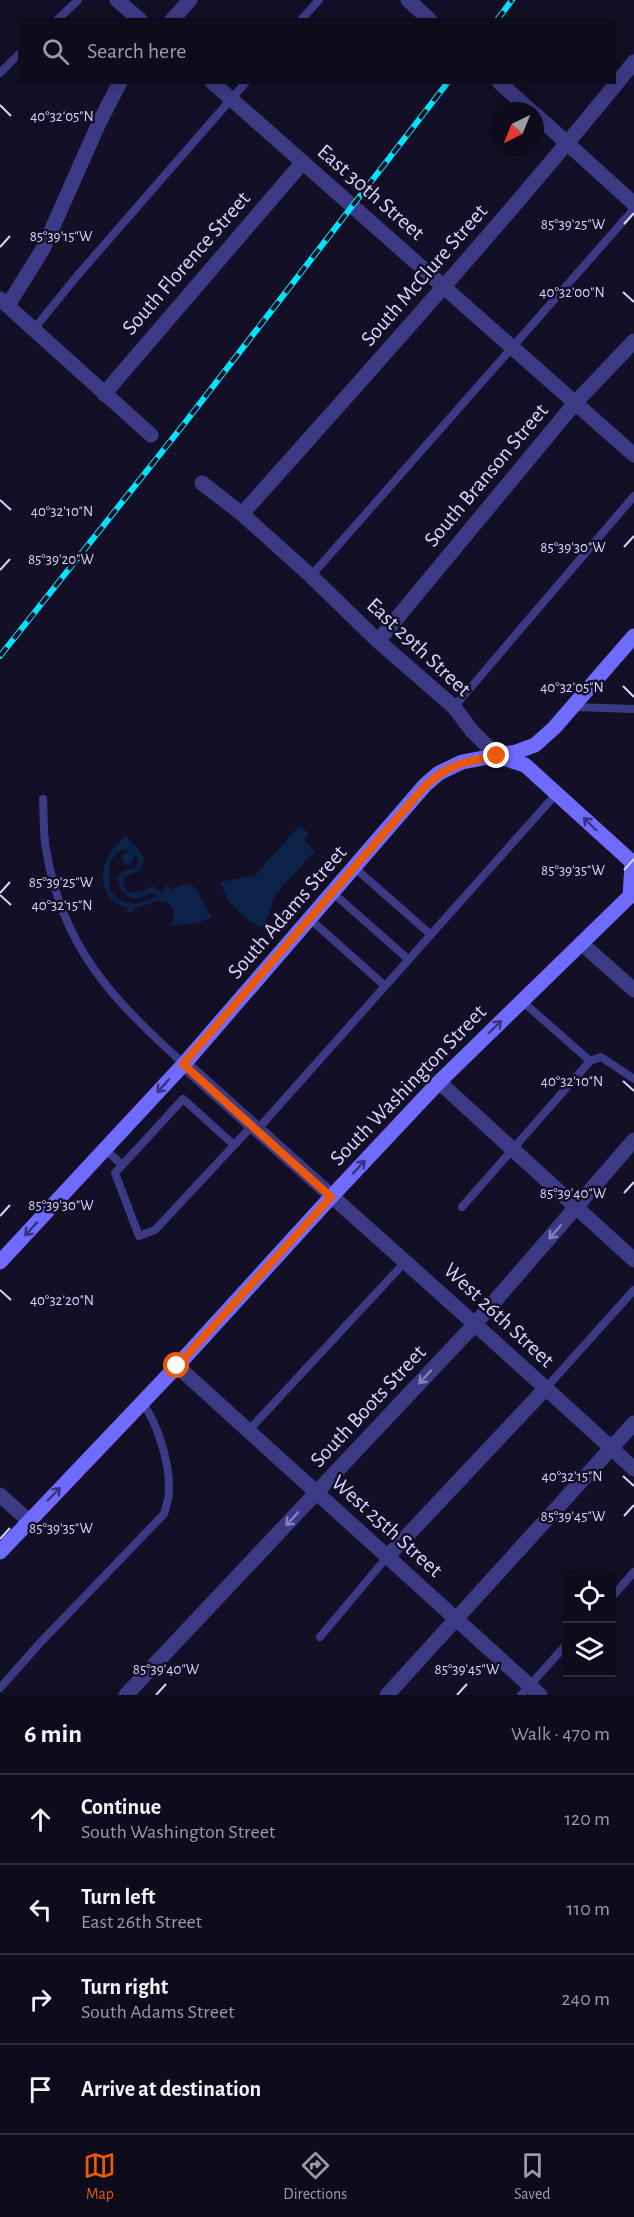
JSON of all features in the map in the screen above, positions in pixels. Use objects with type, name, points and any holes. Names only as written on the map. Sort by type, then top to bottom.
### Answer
[{"type":"main road","name":"South Adams Street","points":[[0,1262],[183,1064],[425,786],[439,773],[462,762],[497,756],[535,745],[554,728],[634,636]]},
{"type":"main road","name":"East 29th Street","points":[[497,756],[525,765],[633,864],[632,894]]},
{"type":"main road","name":"South Washington Street","points":[[0,1552],[177,1366],[439,1082],[632,894]]},
{"type":"street","points":[[117,0],[138,18]]},
{"type":"street","points":[[174,18],[190,0]]},
{"type":"street","points":[[408,0],[428,18]]},
{"type":"street","name":"South McClure Street","points":[[242,514],[444,287],[568,143],[634,62]]},
{"type":"street","points":[[119,84],[99,123],[43,249],[4,302],[151,435]]},
{"type":"street","name":"East 30th Street","points":[[214,84],[634,455]]},
{"type":"street","points":[[501,84],[521,102]]},
{"type":"street","points":[[544,122],[634,204]]},
{"type":"street","name":"South Florence Street","points":[[104,394],[303,162]]},
{"type":"street","name":"South Branson Street","points":[[378,641],[575,403],[634,341]]},
{"type":"street","name":"East 29th Street","points":[[202,483],[242,514],[378,641],[454,707],[472,731],[497,756]]},
{"type":"street","points":[[582,943],[634,990]]},
{"type":"street","name":"West 26th Street","points":[[183,1064],[406,1261],[634,1469]]},
{"type":"street","points":[[439,1082],[634,1260]]},
{"type":"street","name":"South Boots Street","points":[[126,1695],[475,1324],[634,1140]]},
{"type":"street","name":"West 25th Street","points":[[177,1366],[457,1620],[530,1692]]},
{"type":"street","points":[[387,1557],[545,1389]]},
{"type":"street","points":[[387,1695],[634,1423]]},
{"type":"street","points":[[0,1495],[29,1521]]},
{"type":"lane","points":[[59,18],[78,0]]},
{"type":"lane","points":[[303,18],[319,0]]},
{"type":"lane","points":[[0,74],[18,55]]},
{"type":"lane","points":[[34,329],[77,276],[244,84]]},
{"type":"lane","points":[[311,576],[511,346],[634,209]]},
{"type":"lane","points":[[454,707],[634,496]]},
{"type":"lane","points":[[573,707],[634,709]]},
{"type":"lane","points":[[234,1145],[183,1099],[115,1173],[139,1236],[154,1230],[234,1145],[254,1128],[557,793]]},
{"type":"lane","points":[[43,799],[45,848],[54,888],[66,921],[77,942],[102,981],[124,1008],[183,1064]]},
{"type":"lane","points":[[355,868],[430,934]]},
{"type":"lane","points":[[333,893],[408,959]]},
{"type":"lane","points":[[310,919],[384,985]]},
{"type":"lane","points":[[522,1001],[590,1061]]},
{"type":"lane","points":[[462,1207],[590,1061],[601,1057],[634,1079]]},
{"type":"lane","points":[[105,1149],[122,1165]]},
{"type":"lane","points":[[248,1431],[406,1261]]},
{"type":"lane","points":[[545,1389],[634,1290]]},
{"type":"lane","points":[[0,1688],[164,1514],[169,1492],[168,1474],[150,1412],[142,1402]]},
{"type":"lane","points":[[320,1636],[387,1557]]},
{"type":"lane","points":[[616,1592],[634,1572]]},
{"type":"lane","points":[[530,1692],[562,1651]]},
{"type":"water","points":[[300,825],[309,834],[304,840],[315,851],[275,895],[264,928],[237,910],[227,898],[220,882],[255,875]]},
{"type":"water","points":[[125,836],[144,858],[141,870],[124,877],[125,890],[133,892],[153,886],[163,893],[164,886],[168,885],[170,892],[180,885],[189,884],[200,894],[213,917],[198,923],[171,926],[174,912],[166,902],[158,901],[134,909],[134,912],[127,912],[127,908],[112,900],[104,887],[103,871],[109,854]],"holes":[[[125,849],[130,851],[122,855],[122,862],[130,865],[136,855],[139,862],[135,868],[122,872],[118,884],[129,897],[133,898],[156,893],[155,897],[143,902],[131,903],[120,900],[111,891],[109,885],[110,866],[115,855]]]},
{"type":"railway","points":[[498,18],[512,0]]},
{"type":"railway","points":[[0,656],[184,424],[446,84]]},
{"type":"route","points":[[177,1366],[331,1197],[183,1064],[425,786],[439,773],[462,762],[497,756]]}]
